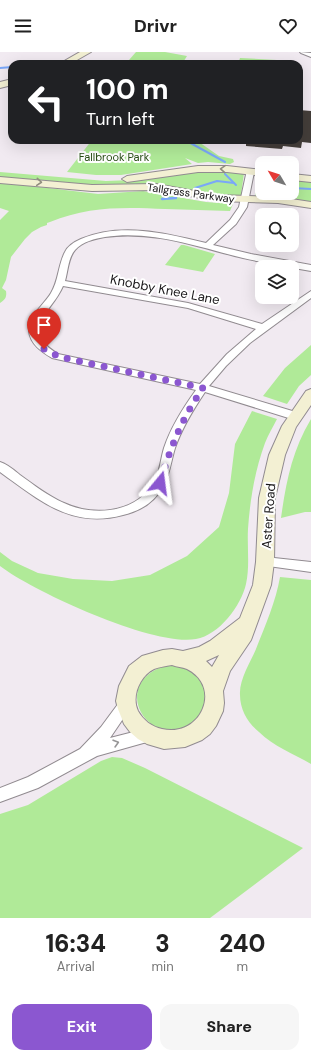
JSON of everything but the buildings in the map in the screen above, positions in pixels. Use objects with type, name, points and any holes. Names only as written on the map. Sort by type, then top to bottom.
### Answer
[{"type":"street","points":[[71,60],[87,52]]},
{"type":"street","points":[[303,52],[311,55]]},
{"type":"street","name":"Tallgrass Parkway","points":[[0,170],[104,180],[127,179],[192,169],[220,169],[255,172]]},
{"type":"street","points":[[209,246],[233,222],[243,207],[250,172]]},
{"type":"street","points":[[299,178],[311,179]]},
{"type":"street","name":"Tallgrass Parkway","points":[[0,180],[92,188],[156,187],[217,198],[278,200],[311,205]]},
{"type":"street","points":[[295,416],[203,388],[60,357],[44,349],[38,343],[34,335],[33,326],[35,319],[53,296],[60,283],[66,258],[69,252],[79,243],[93,237],[125,232],[146,233],[173,237],[241,254],[311,268]]},
{"type":"street","name":"Knobby Knee Lane","points":[[60,283],[155,297],[228,315],[263,328]]},
{"type":"street","points":[[0,466],[54,504],[82,515],[99,516],[118,514],[139,505],[160,483],[170,448],[181,424],[203,388],[233,354],[263,328],[311,294]]},
{"type":"street","name":"Aster Road","points":[[214,690],[222,667],[244,634],[262,585],[265,562],[265,520],[271,474],[285,435],[295,416],[311,394]]},
{"type":"street","points":[[265,562],[311,567]]},
{"type":"street","name":"Aster Road","points":[[185,660],[199,656],[220,646],[248,621]]},
{"type":"street","points":[[172,657],[195,664],[204,671],[214,690],[215,702],[212,714],[206,724],[198,732],[175,740],[163,740],[149,735],[138,727],[130,716],[126,704],[126,692],[130,680],[137,671],[147,663],[159,658],[172,657]]},
{"type":"street","points":[[85,754],[106,732],[126,704]]},
{"type":"street","points":[[0,795],[16,791],[40,780],[85,754],[114,743],[149,735]]},
{"type":"green space","points":[[136,52],[165,52],[187,56],[184,60],[129,60]]},
{"type":"green space","points":[[240,58],[277,60],[239,60]]},
{"type":"green space","name":"Fallbrook Park","points":[[89,144],[202,144],[219,156],[233,159],[234,162],[230,164],[208,162],[198,163],[185,158],[192,164],[121,175],[96,175],[67,172]]},
{"type":"green space","points":[[203,170],[244,173],[241,195],[216,196],[160,186],[108,187],[0,178],[0,172],[106,181],[132,180]]},
{"type":"green space","points":[[299,181],[311,182],[311,202],[299,200]]},
{"type":"green space","points":[[0,183],[98,194],[143,191],[206,202],[233,204],[230,211],[136,208],[93,210],[47,223],[47,225],[32,232],[11,257],[6,280],[2,288],[6,291],[6,297],[0,303],[0,220],[9,211],[0,208]]},
{"type":"green space","points":[[181,245],[215,254],[203,272],[165,265]]},
{"type":"green space","points":[[311,345],[311,375],[299,386],[287,404],[263,396],[285,368]]},
{"type":"green space","points":[[252,411],[277,419],[265,443],[258,464],[254,485],[248,529],[248,563],[246,584],[234,610],[221,626],[213,632],[196,639],[177,639],[152,635],[124,626],[66,603],[39,590],[0,566],[0,552],[12,561],[38,573],[73,579],[112,581],[150,575],[187,556],[219,527],[229,493],[235,444]]},
{"type":"green space","points":[[311,419],[311,512],[281,518],[285,492],[294,455],[304,431]]},
{"type":"green space","points":[[280,577],[311,580],[311,764],[277,746],[265,737],[245,716],[240,701],[241,683],[270,613]]},
{"type":"green space","points":[[168,665],[185,668],[195,673],[202,683],[208,698],[204,711],[198,721],[173,731],[159,728],[148,721],[140,710],[137,697],[140,685],[150,673]]},
{"type":"green space","points":[[112,757],[122,758],[145,768],[303,848],[210,918],[0,918],[0,814],[28,805],[101,761]]},
{"type":"waterway","points":[[0,68],[8,67]]},
{"type":"waterway","points":[[192,144],[225,162]]},
{"type":"waterway","points":[[225,174],[234,183]]},
{"type":"waterway","points":[[195,188],[217,181],[234,183]]},
{"type":"waterway","points":[[299,188],[311,189]]},
{"type":"waterway","points":[[162,199],[176,198]]},
{"type":"route","points":[[44,349],[55,356],[203,388],[191,405],[170,448],[160,483]]}]
